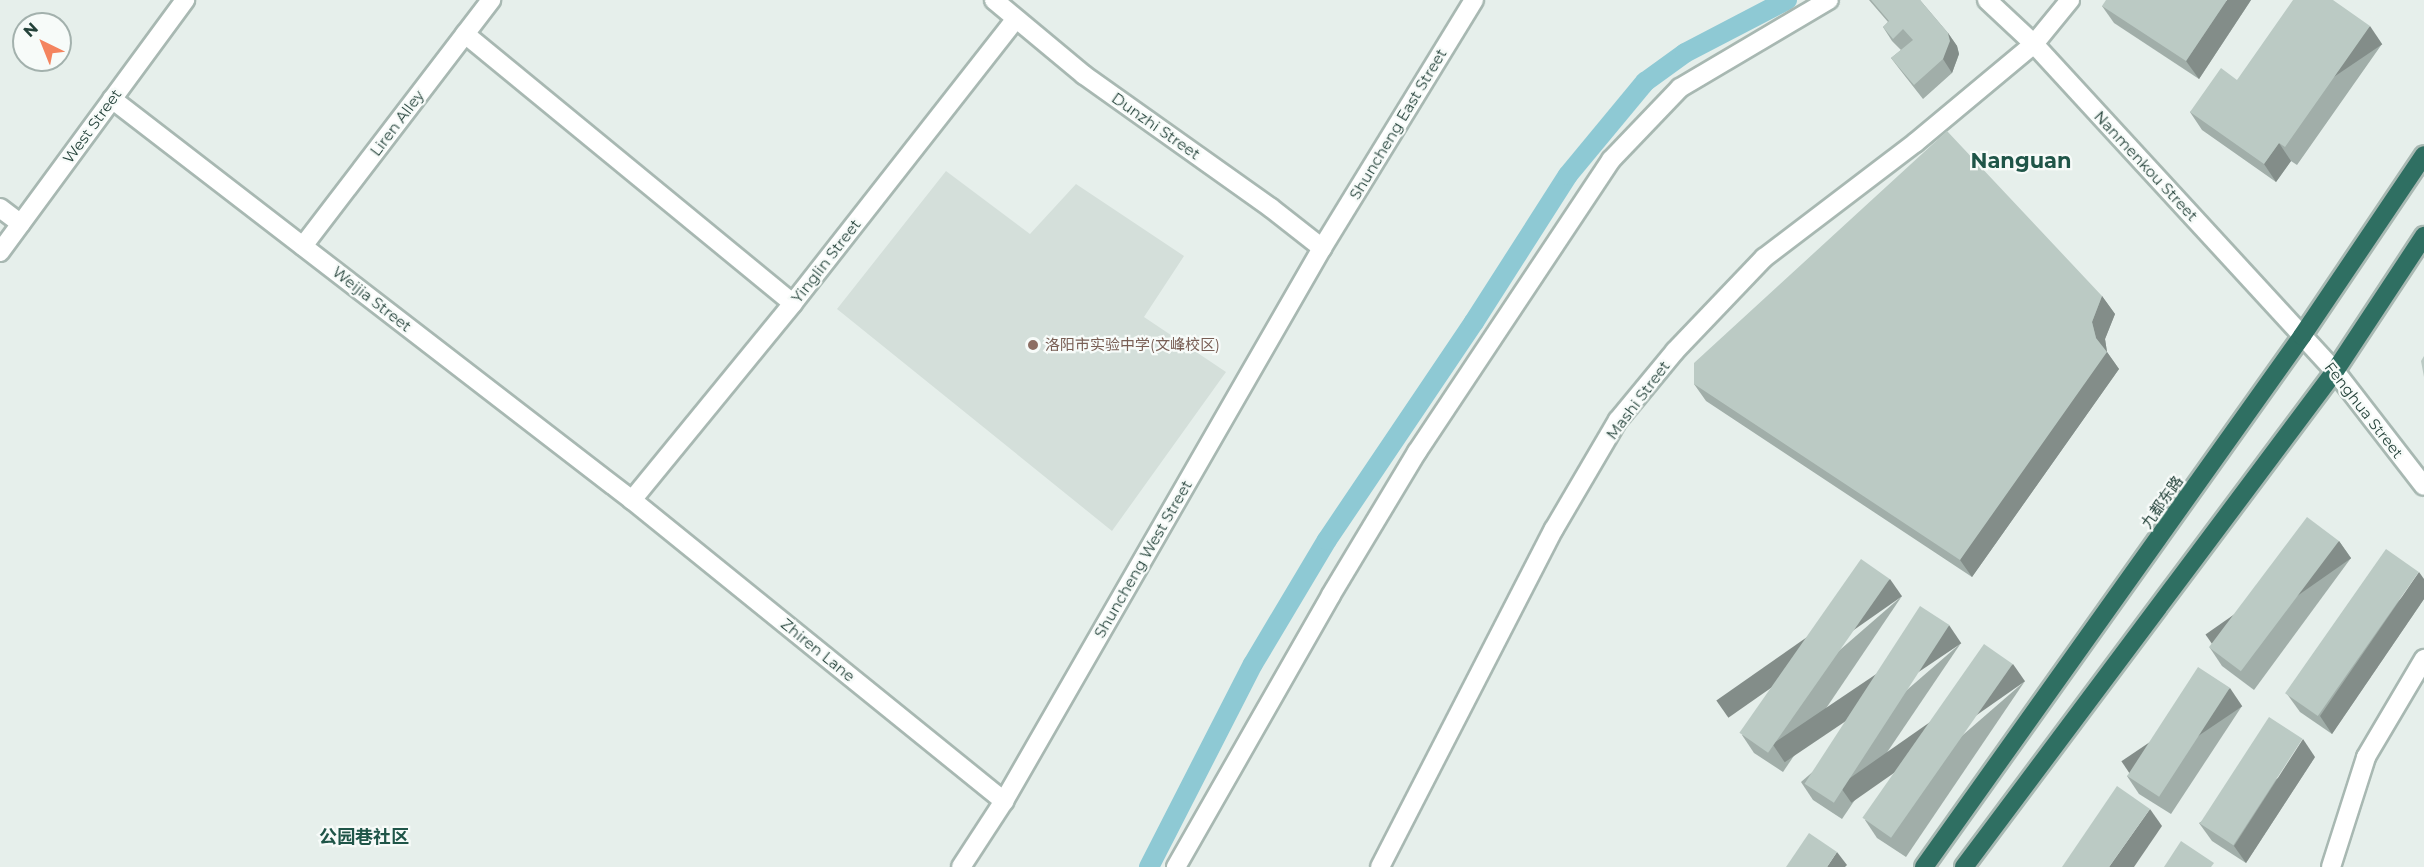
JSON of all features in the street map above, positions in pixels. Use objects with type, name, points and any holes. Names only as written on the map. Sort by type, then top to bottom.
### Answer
[{"type":"highway","name":"九都东路","points":[[1924,867],[2302,336],[2424,155]]},
{"type":"highway","points":[[1964,867],[2335,371],[2424,236]]},
{"type":"street","name":"West Street","points":[[0,252],[185,0]]},
{"type":"street","name":"Liren Alley","points":[[303,246],[491,0]]},
{"type":"street","name":"Dunzhi Street","points":[[994,0],[1084,75],[1271,208],[1322,248]]},
{"type":"street","name":"Shuncheng East Street","points":[[1322,248],[1474,0]]},
{"type":"street","points":[[1176,867],[1331,594],[1417,452],[1611,160],[1680,88],[1829,0]]},
{"type":"street","name":"Nanmenkou Street","points":[[1987,0],[2034,44],[2302,336]]},
{"type":"street","name":"Mashi Street","points":[[1380,867],[1554,529],[1618,420],[1675,351],[1764,258],[1915,143],[2034,44],[2070,0]]},
{"type":"street","name":"Yinglin Street","points":[[632,500],[794,303],[1016,19]]},
{"type":"street","points":[[465,34],[794,303]]},
{"type":"street","name":"Weijia Street","points":[[112,99],[632,500]]},
{"type":"street","points":[[0,208],[21,224]]},
{"type":"street","name":"Shuncheng West Street","points":[[961,867],[1004,801],[1322,248]]},
{"type":"street","name":"Fenghua Street","points":[[2302,336],[2335,371],[2424,486]]},
{"type":"street","name":"Zhiren Lane","points":[[632,500],[1004,801]]},
{"type":"street","points":[[2331,867],[2366,757],[2424,659]]},
{"type":"shaded area","name":"洛阳市实验中学(文峰校区)","points":[[946,171],[1030,234],[1076,184],[1184,256],[1144,317],[1226,372],[1112,531],[837,309]]},
{"type":"building","points":[[1871,0],[1920,0],[1948,33],[1950,41],[1943,59],[1914,85],[1891,58],[1913,40],[1903,29],[1893,39],[1883,27],[1889,21]]},
{"type":"building","points":[[2106,0],[2227,0],[2186,61],[2102,6]]},
{"type":"building","points":[[2293,0],[2333,0],[2370,26],[2285,147],[2279,143],[2264,164],[2190,112],[2221,68],[2237,80]]},
{"type":"building","points":[[1947,131],[2102,296],[2092,322],[2096,338],[2107,352],[1960,560],[1694,384],[1694,363]]},
{"type":"building","points":[[2424,356],[2424,377],[2421,361]]},
{"type":"building","points":[[2307,517],[2339,541],[2241,671],[2209,647]]},
{"type":"building","points":[[2386,549],[2419,572],[2318,716],[2285,693]]},
{"type":"building","points":[[1861,559],[1890,579],[1768,753],[1739,733]]},
{"type":"building","points":[[1920,606],[1949,625],[1834,803],[1805,784]]},
{"type":"building","points":[[1984,644],[2013,664],[1891,838],[1862,818]]},
{"type":"building","points":[[2198,667],[2230,688],[2159,797],[2127,776]]},
{"type":"building","points":[[2269,717],[2303,739],[2233,845],[2200,824]]},
{"type":"building","points":[[2117,786],[2150,809],[2109,867],[2062,867]]},
{"type":"building","points":[[1809,833],[1837,852],[1827,867],[1786,867]]},
{"type":"building","points":[[2181,841],[2214,863],[2211,867],[2164,867]]},
{"type":"waterway","points":[[1149,867],[1253,664],[1327,540],[1474,322],[1568,175],[1645,82],[1685,53],[1787,0]]},
{"type":"place","name":"洛阳市实验中学(文峰校区)","points":[[1033,345]]},
{"type":"district","name":"Nanguan","points":[[2021,161]]},
{"type":"district","name":"公园巷社区","points":[[364,837]]}]
